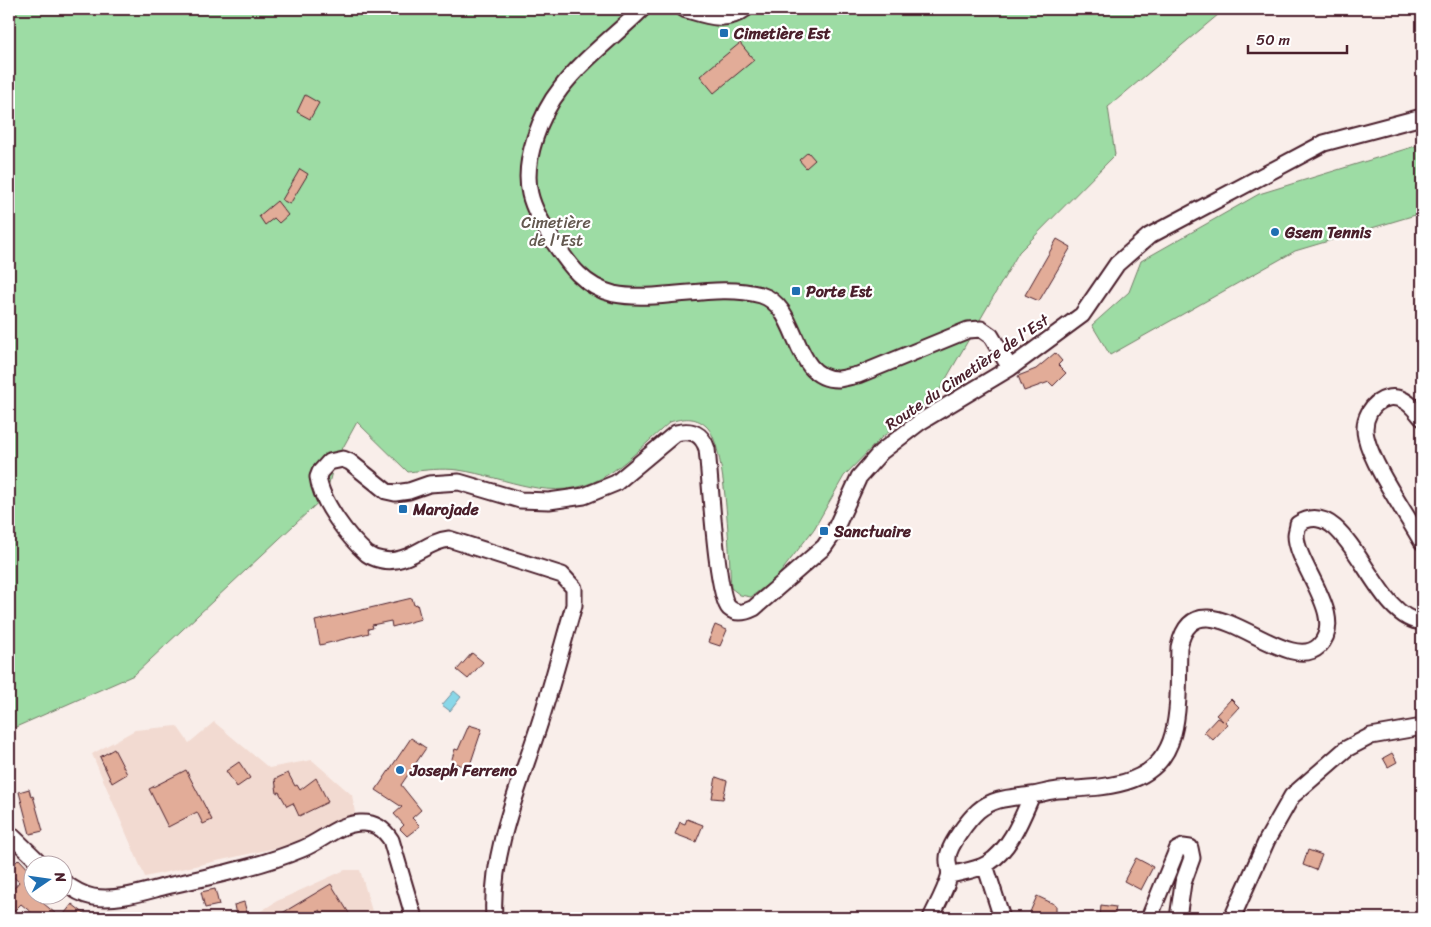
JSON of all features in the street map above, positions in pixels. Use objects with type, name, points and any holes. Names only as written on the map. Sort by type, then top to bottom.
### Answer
[{"type":"street","points":[[642,9],[560,89],[531,148],[527,169],[530,194],[548,233],[566,262],[582,279],[598,289],[634,296],[732,292],[761,295],[779,307],[810,365],[826,376],[839,379],[858,375],[968,330],[981,329],[991,336],[1010,368]]},
{"type":"street","points":[[684,9],[716,18],[726,18],[736,15],[745,9]]},
{"type":"street","name":"Route du Cimetière de l'Est","points":[[494,918],[493,896],[505,828],[542,718],[574,605],[574,588],[562,574],[449,539],[440,540],[411,556],[395,561],[381,560],[368,555],[342,525],[322,493],[318,478],[326,465],[337,460],[350,462],[379,486],[395,493],[442,482],[458,482],[520,500],[550,501],[584,496],[602,489],[632,471],[676,433],[687,430],[703,439],[707,449],[720,576],[725,602],[731,610],[742,613],[754,608],[824,547],[833,534],[859,477],[881,452],[920,422],[1010,368],[1082,314],[1118,264],[1149,236],[1324,143],[1422,117]]},
{"type":"street","points":[[1422,418],[1412,405],[1401,399],[1380,400],[1371,408],[1366,420],[1365,435],[1370,452],[1422,542]]},
{"type":"street","points":[[931,918],[950,875],[947,856],[958,836],[978,810],[1002,797],[1032,795],[1055,790],[1105,788],[1122,784],[1136,778],[1160,761],[1174,733],[1182,634],[1188,626],[1204,619],[1216,619],[1242,628],[1292,652],[1311,651],[1319,646],[1324,638],[1327,626],[1326,611],[1304,562],[1296,536],[1298,524],[1307,518],[1317,517],[1332,524],[1341,533],[1385,597],[1399,612],[1411,621],[1422,622]]},
{"type":"street","points":[[1232,918],[1267,840],[1292,796],[1346,749],[1372,736],[1422,726]]},
{"type":"street","points":[[950,875],[986,865],[1003,850],[1032,795]]},
{"type":"street","points":[[72,887],[90,897],[122,897],[225,873],[277,858],[304,848],[338,829],[359,822],[368,823],[385,831],[391,840],[414,918]]},
{"type":"street","points":[[9,833],[31,854]]},
{"type":"street","points":[[1149,918],[1177,850],[1183,847],[1190,848],[1192,858],[1183,883],[1178,918]]},
{"type":"street","points":[[986,865],[1002,918]]},
{"type":"shaded area","points":[[214,722],[269,768],[312,760],[352,795],[355,813],[294,844],[145,877],[92,754],[135,730],[177,726],[189,743]]},
{"type":"shaded area","points":[[345,870],[360,870],[374,918],[250,918],[277,901]]},
{"type":"green space","name":"Cimetière de l'Est","points":[[9,9],[1225,9],[1108,107],[1115,155],[1019,252],[935,398],[882,437],[844,476],[814,529],[777,577],[751,597],[740,595],[731,588],[723,477],[713,437],[706,426],[698,421],[684,419],[670,422],[629,459],[602,478],[584,486],[565,489],[530,487],[458,470],[440,469],[408,472],[357,422],[334,464],[326,495],[134,675],[9,730]]},
{"type":"green space","name":"Gsem Tennis","points":[[1422,144],[1422,213],[1295,251],[1110,355],[1092,325],[1129,292],[1141,261],[1259,194]]},
{"type":"water","points":[[454,691],[461,697],[450,711],[442,705]]},
{"type":"building","points":[[740,43],[754,60],[714,93],[700,76]]},
{"type":"building","points":[[305,95],[319,103],[310,119],[297,112]]},
{"type":"building","points":[[808,152],[815,160],[806,168],[799,160]]},
{"type":"building","points":[[300,169],[308,174],[290,204],[282,200]]},
{"type":"building","points":[[277,201],[288,215],[279,223],[274,218],[265,225],[259,216]]},
{"type":"building","points":[[1057,239],[1071,247],[1039,301],[1025,295]]},
{"type":"building","points":[[1055,353],[1062,361],[1058,365],[1066,373],[1053,386],[1049,382],[1024,391],[1018,376],[1036,369]]},
{"type":"building","points":[[412,598],[414,605],[417,604],[421,619],[392,627],[391,621],[372,625],[373,628],[368,629],[369,633],[320,645],[315,621]]},
{"type":"building","points":[[715,625],[727,630],[720,646],[708,642]]},
{"type":"building","points":[[472,653],[483,662],[468,679],[457,670]]},
{"type":"building","points":[[1231,699],[1239,707],[1225,722],[1228,724],[1213,740],[1204,732],[1217,718],[1223,721],[1216,715]]},
{"type":"building","points":[[469,725],[482,729],[469,768],[451,762],[455,749],[458,750]]},
{"type":"building","points":[[411,738],[426,748],[401,785],[421,810],[412,818],[420,826],[407,836],[400,829],[404,825],[394,814],[402,807],[376,790]]},
{"type":"building","points":[[114,749],[127,774],[112,783],[100,757]]},
{"type":"building","points":[[1392,753],[1397,762],[1388,767],[1383,758]]},
{"type":"building","points":[[239,762],[250,778],[237,787],[226,771]]},
{"type":"building","points":[[186,770],[212,820],[203,824],[197,812],[168,827],[149,789]]},
{"type":"building","points":[[288,773],[295,786],[297,785],[300,790],[316,778],[328,802],[299,816],[293,803],[287,806],[279,792],[277,793],[275,779]]},
{"type":"building","points":[[716,777],[727,781],[723,799],[712,798]]},
{"type":"building","points":[[29,789],[31,797],[33,796],[43,831],[30,834],[19,792]]},
{"type":"building","points":[[687,819],[703,825],[696,842],[675,834],[680,822],[685,824]]},
{"type":"building","points":[[1308,850],[1322,855],[1316,870],[1303,865]]},
{"type":"building","points":[[1136,858],[1153,867],[1141,890],[1124,881]]},
{"type":"building","points":[[19,859],[22,862],[22,904],[44,904],[61,918],[38,918],[21,904],[9,916],[9,894],[19,882],[9,873],[9,869]]},
{"type":"building","points":[[331,884],[352,918],[325,918],[320,910],[307,918],[274,918]]},
{"type":"building","points":[[215,889],[219,905],[205,908],[201,892]]},
{"type":"building","points":[[1037,896],[1056,905],[1056,918],[1035,918],[1036,916],[1030,912]]},
{"type":"building","points":[[244,902],[247,913],[236,915],[234,905]]},
{"type":"building","points":[[72,904],[90,918],[61,918]]},
{"type":"building","points":[[1101,905],[1116,907],[1114,918],[1100,918]]},
{"type":"place","name":"Cimetière Est","points":[[724,33]]},
{"type":"place","name":"Gsem Tennis","points":[[1275,232]]},
{"type":"place","name":"Porte Est","points":[[796,291]]},
{"type":"place","name":"Marojade","points":[[403,509]]},
{"type":"place","name":"Sanctuaire","points":[[824,531]]},
{"type":"place","name":"Joseph Ferreno","points":[[400,770]]}]
